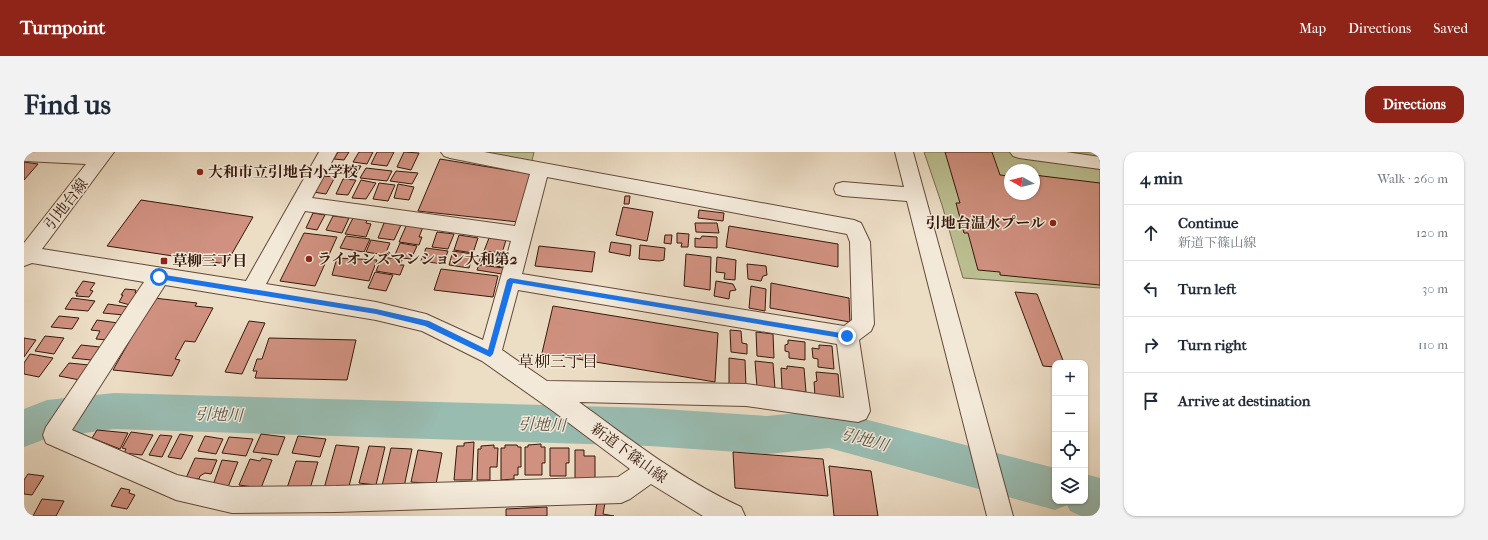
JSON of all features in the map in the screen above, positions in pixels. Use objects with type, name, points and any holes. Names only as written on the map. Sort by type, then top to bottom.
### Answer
[{"type":"street","points":[[251,292],[328,152]]},
{"type":"street","points":[[450,152],[854,228],[860,242],[863,324],[847,336],[510,280]]},
{"type":"street","points":[[904,152],[1000,516]]},
{"type":"street","points":[[1019,152],[1100,163]]},
{"type":"street","points":[[24,155],[103,155]]},
{"type":"street","name":"引地台線","points":[[25,256],[103,155]]},
{"type":"street","points":[[490,354],[540,170]]},
{"type":"street","points":[[843,189],[916,195]]},
{"type":"street","points":[[299,203],[522,235]]},
{"type":"street","name":"新道下篠山線","points":[[25,256],[376,311],[426,323],[490,354],[553,397],[612,443],[651,470],[704,504],[732,516]]},
{"type":"street","points":[[159,277],[55,435],[176,487],[232,500],[336,499],[621,490],[651,470]]},
{"type":"street","points":[[553,397],[746,395],[858,411],[847,336]]},
{"type":"green space","points":[[483,152],[534,152],[532,161]]},
{"type":"green space","points":[[924,152],[1100,152],[1100,288],[963,278],[942,205]]},
{"type":"building","points":[[338,152],[349,152],[344,160],[334,159]]},
{"type":"building","points":[[359,152],[373,152],[367,164],[353,162]]},
{"type":"building","points":[[377,152],[394,152],[387,166],[371,164]]},
{"type":"building","points":[[404,152],[419,153],[411,170],[397,167]]},
{"type":"building","points":[[945,152],[992,152],[1000,175],[1004,175],[1004,200],[1040,200],[1040,176],[1100,183],[1100,285],[1000,275],[1000,272],[978,270],[968,233],[964,233],[956,203],[960,203]]},
{"type":"building","points":[[440,159],[531,174],[518,222],[418,211]]},
{"type":"building","points":[[24,162],[38,164],[24,180]]},
{"type":"building","points":[[339,165],[361,166],[355,176],[334,173]]},
{"type":"building","points":[[366,168],[392,171],[387,181],[360,178]]},
{"type":"building","points":[[396,171],[418,173],[412,184],[390,181]]},
{"type":"building","points":[[322,176],[335,177],[326,194],[313,192]]},
{"type":"building","points":[[343,179],[356,180],[348,195],[336,194]]},
{"type":"building","points":[[361,180],[376,183],[366,199],[352,198]]},
{"type":"building","points":[[379,183],[395,185],[388,201],[373,199]]},
{"type":"building","points":[[398,184],[414,187],[409,200],[394,198]]},
{"type":"building","points":[[625,196],[630,196],[629,204],[624,204]]},
{"type":"building","points":[[141,200],[253,217],[226,264],[107,246]]},
{"type":"building","points":[[623,207],[653,212],[647,241],[616,235]]},
{"type":"building","points":[[699,210],[724,213],[723,221],[698,218]]},
{"type":"building","points":[[313,213],[325,215],[317,230],[306,228]]},
{"type":"building","points":[[333,216],[349,218],[342,233],[326,230]]},
{"type":"building","points":[[353,218],[367,220],[366,223],[371,224],[366,237],[345,234]]},
{"type":"building","points":[[384,223],[401,225],[394,240],[378,238]]},
{"type":"building","points":[[695,223],[717,223],[719,233],[696,232]]},
{"type":"building","points":[[407,224],[423,227],[419,237],[422,237],[419,245],[399,242]]},
{"type":"building","points":[[729,226],[838,244],[838,267],[726,247]]},
{"type":"building","points":[[437,232],[454,234],[448,249],[432,247]]},
{"type":"building","name":"ライオンズマンション大和第2","points":[[304,233],[337,237],[315,286],[280,281]]},
{"type":"building","points":[[677,233],[689,234],[688,247],[681,247],[682,243],[677,243]]},
{"type":"building","points":[[459,235],[478,238],[473,253],[454,250]]},
{"type":"building","points":[[665,235],[672,235],[671,244],[664,243]]},
{"type":"building","points":[[346,236],[370,239],[364,252],[340,248]]},
{"type":"building","points":[[702,236],[717,237],[717,248],[695,247],[695,238],[700,239]]},
{"type":"building","points":[[489,238],[506,240],[502,253],[484,251]]},
{"type":"building","points":[[371,240],[390,243],[385,255],[366,252]]},
{"type":"building","points":[[611,242],[631,245],[630,256],[609,252]]},
{"type":"building","points":[[400,243],[417,246],[411,259],[394,257]]},
{"type":"building","points":[[640,245],[665,248],[664,260],[639,259]]},
{"type":"building","points":[[539,246],[595,252],[592,272],[535,266]]},
{"type":"building","points":[[426,248],[448,251],[443,264],[421,261]]},
{"type":"building","points":[[453,251],[473,254],[469,268],[449,265]]},
{"type":"building","points":[[482,254],[505,257],[503,267],[478,264]]},
{"type":"building","points":[[686,254],[711,257],[710,290],[684,286]]},
{"type":"building","points":[[382,257],[402,260],[400,265],[404,265],[400,275],[376,271]]},
{"type":"building","points":[[717,257],[736,260],[735,280],[724,279],[725,273],[716,272]]},
{"type":"building","points":[[337,258],[377,260],[369,281],[332,275]]},
{"type":"building","points":[[747,264],[766,266],[767,275],[763,276],[761,281],[748,279]]},
{"type":"building","points":[[479,265],[504,268],[502,274],[477,270]]},
{"type":"building","points":[[441,269],[498,276],[493,297],[434,290]]},
{"type":"building","points":[[375,272],[393,275],[386,291],[368,288]]},
{"type":"building","points":[[83,281],[95,283],[90,290],[93,291],[89,297],[76,296],[78,293],[75,293]]},
{"type":"building","points":[[716,281],[733,284],[736,290],[730,291],[729,299],[714,296]]},
{"type":"building","points":[[771,283],[849,298],[850,322],[770,308]]},
{"type":"building","points":[[751,286],[766,289],[765,311],[749,308]]},
{"type":"building","points":[[125,289],[136,290],[135,293],[137,293],[130,305],[119,302]]},
{"type":"building","points":[[1015,292],[1037,294],[1063,360],[1052,360],[1052,367],[1043,366]]},
{"type":"building","points":[[72,298],[95,301],[88,311],[65,309]]},
{"type":"building","points":[[154,298],[197,303],[195,306],[213,308],[195,342],[185,341],[175,359],[180,360],[172,376],[113,370]]},
{"type":"building","points":[[108,304],[129,307],[124,315],[103,313]]},
{"type":"building","points":[[553,306],[718,333],[715,382],[542,353]]},
{"type":"building","points":[[59,316],[79,318],[72,329],[51,327]]},
{"type":"building","points":[[97,320],[118,323],[108,340],[96,339],[100,331],[91,330]]},
{"type":"building","points":[[249,321],[265,323],[242,374],[225,372]]},
{"type":"building","points":[[730,330],[741,331],[742,343],[747,344],[747,354],[731,352]]},
{"type":"building","points":[[756,332],[773,334],[774,358],[757,356]]},
{"type":"building","points":[[45,336],[64,338],[54,354],[35,351]]},
{"type":"building","points":[[24,338],[36,340],[24,357]]},
{"type":"building","points":[[269,338],[356,340],[347,380],[255,378],[257,371],[253,371],[257,359],[262,359]]},
{"type":"building","points":[[788,340],[805,342],[805,360],[789,358],[789,352],[785,351],[785,345],[788,344]]},
{"type":"building","points":[[81,345],[100,347],[91,360],[72,358]]},
{"type":"building","points":[[819,345],[832,346],[834,369],[818,367],[818,359],[813,358],[812,348],[819,349]]},
{"type":"building","points":[[30,354],[53,358],[39,377],[24,374],[24,363]]},
{"type":"building","points":[[729,358],[745,360],[746,387],[729,384]]},
{"type":"building","points":[[755,361],[773,363],[775,389],[757,387]]},
{"type":"building","points":[[69,363],[89,365],[80,380],[59,376]]},
{"type":"building","points":[[787,366],[804,368],[806,392],[782,389],[781,368],[787,369]]},
{"type":"building","points":[[816,372],[838,374],[840,398],[815,395],[814,382],[817,381]]},
{"type":"building","points":[[97,430],[128,433],[120,449],[92,438]]},
{"type":"building","points":[[131,432],[153,435],[142,455],[124,453],[126,449],[122,448]]},
{"type":"building","points":[[180,434],[193,436],[181,459],[168,457]]},
{"type":"building","points":[[261,434],[285,437],[278,455],[253,452]]},
{"type":"building","points":[[160,435],[172,436],[162,457],[149,455]]},
{"type":"building","points":[[205,436],[223,439],[216,454],[198,451]]},
{"type":"building","points":[[298,436],[326,439],[320,457],[292,453]]},
{"type":"building","points":[[229,437],[253,439],[246,456],[222,453]]},
{"type":"building","points":[[474,442],[472,480],[454,480],[457,446],[464,446],[464,443]]},
{"type":"building","points":[[541,444],[541,447],[545,447],[545,463],[542,463],[542,475],[525,475],[525,447],[528,447],[528,445]]},
{"type":"building","points":[[336,445],[359,447],[347,494],[323,492]]},
{"type":"building","points":[[494,445],[494,448],[498,448],[497,467],[490,467],[490,480],[477,480],[478,449],[481,449],[481,446]]},
{"type":"building","points":[[505,445],[517,445],[518,447],[521,447],[521,467],[518,467],[518,475],[514,475],[514,479],[501,480],[501,448],[505,448]]},
{"type":"building","points":[[369,446],[385,447],[376,485],[359,483]]},
{"type":"building","points":[[391,448],[412,449],[404,487],[382,486]]},
{"type":"building","points":[[550,448],[569,448],[569,463],[566,463],[566,476],[550,476]]},
{"type":"building","points":[[418,450],[442,453],[436,484],[411,482]]},
{"type":"building","points":[[575,450],[584,450],[584,456],[595,456],[595,481],[575,481]]},
{"type":"building","points":[[733,452],[823,459],[828,496],[735,488]]},
{"type":"building","points":[[195,458],[217,460],[211,474],[205,473],[200,476],[199,479],[186,478]]},
{"type":"building","points":[[262,458],[272,460],[261,488],[239,485],[250,459],[260,461]]},
{"type":"building","points":[[222,460],[238,462],[228,487],[213,485]]},
{"type":"building","points":[[296,461],[318,462],[309,492],[286,491]]},
{"type":"building","points":[[829,466],[871,471],[878,516],[834,516]]},
{"type":"building","points":[[28,474],[44,476],[32,495],[24,494],[24,480]]},
{"type":"building","points":[[121,488],[130,490],[129,493],[135,495],[127,509],[111,506]]},
{"type":"building","points":[[42,499],[64,501],[56,516],[33,516]]},
{"type":"building","points":[[597,502],[605,503],[603,514],[614,516],[595,516]]},
{"type":"building","points":[[547,507],[547,516],[506,516],[506,509]]},
{"type":"waterway","name":"引地川","points":[[24,428],[47,419],[114,411],[649,427],[767,435],[829,429],[1052,488]]},
{"type":"waterway","name":"引地川","points":[[1088,497],[1100,500]]},
{"type":"place","name":"大和市立引地台小学校","points":[[200,172]]},
{"type":"place","name":"引地台温水プール","points":[[1053,223]]},
{"type":"place","name":"ライオンズマンション大和第2","points":[[309,259]]},
{"type":"place","name":"草柳三丁目","points":[[164,261]]},
{"type":"district","name":"草柳三丁目","points":[[558,361]]},
{"type":"route","points":[[159,277],[376,311],[426,323],[490,354],[510,280],[847,336]]}]
